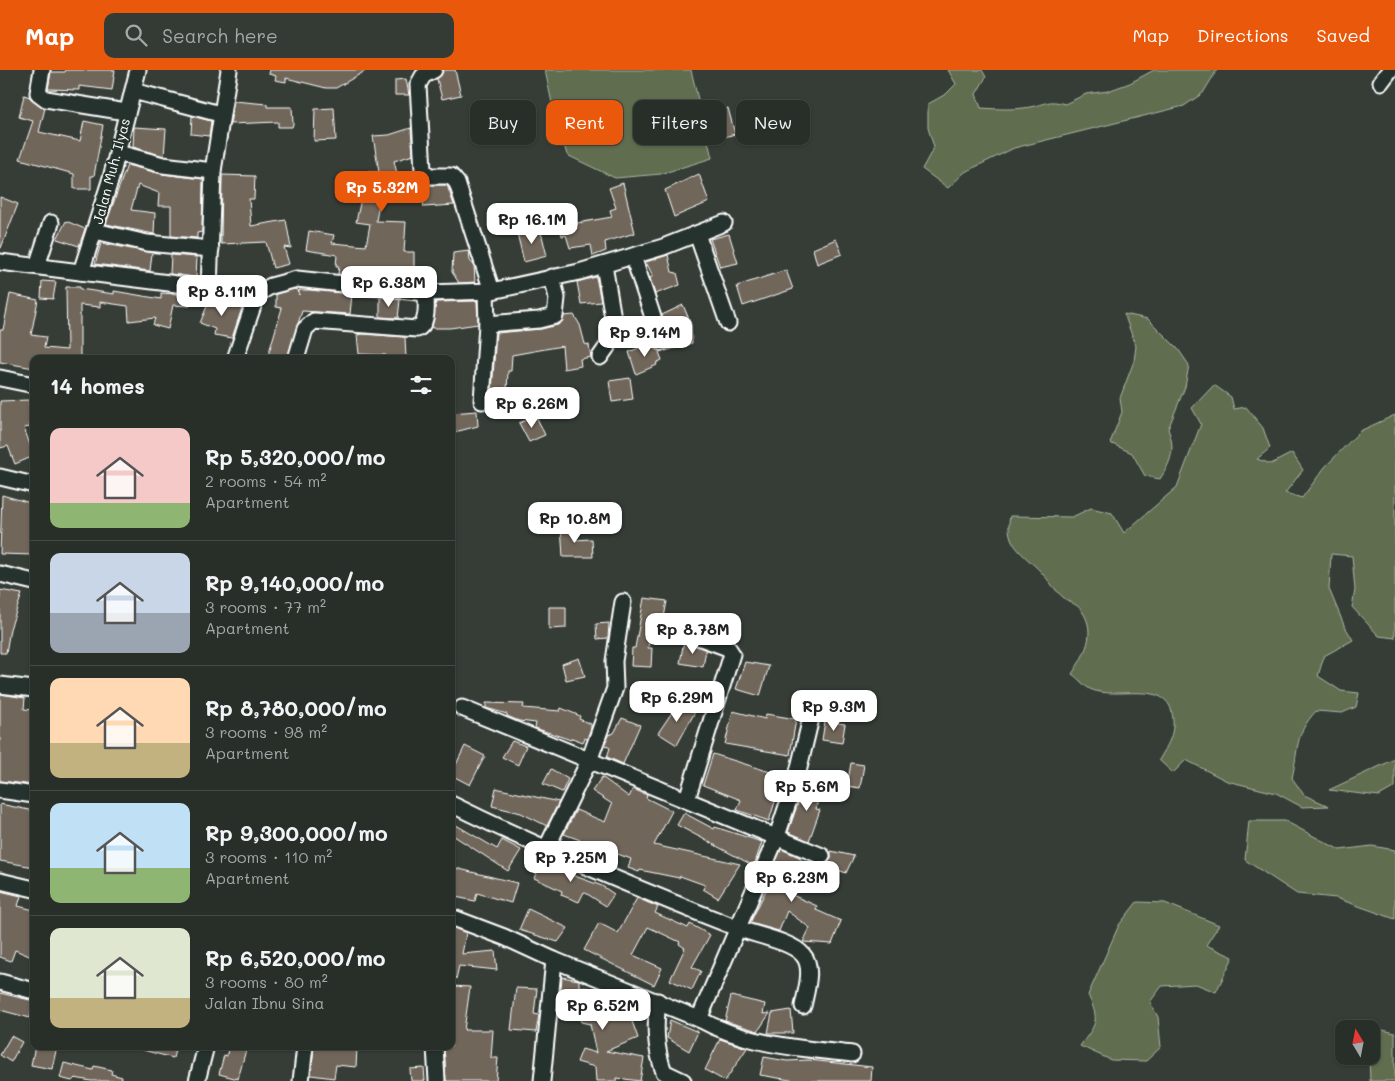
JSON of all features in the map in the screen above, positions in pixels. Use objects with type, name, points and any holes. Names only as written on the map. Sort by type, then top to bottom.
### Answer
[{"type":"street","points":[[42,70],[37,89],[38,93],[46,99],[126,112]]},
{"type":"street","name":"Jalan Muh. Ilyas","points":[[81,272],[118,153],[126,112],[138,70]]},
{"type":"street","points":[[209,290],[213,171],[220,114],[229,70]]},
{"type":"street","points":[[434,70],[423,76],[418,85],[423,170],[429,176],[451,176],[457,183],[489,292],[482,402]]},
{"type":"street","points":[[133,91],[220,114]]},
{"type":"street","points":[[118,153],[163,164],[213,171]]},
{"type":"street","points":[[0,262],[209,290],[256,294],[272,286],[297,279],[426,293],[489,292],[604,265],[697,234],[724,222]]},
{"type":"street","points":[[37,266],[51,223]]},
{"type":"street","points":[[95,230],[147,243],[211,249]]},
{"type":"street","points":[[697,234],[728,323]]},
{"type":"street","points":[[633,256],[661,342]]},
{"type":"street","points":[[600,357],[614,337],[615,330],[604,265]]},
{"type":"street","points":[[488,324],[539,320],[555,316],[557,298],[552,277]]},
{"type":"street","points":[[297,355],[304,329],[314,321],[373,327],[421,328],[425,322],[426,293]]},
{"type":"street","points":[[237,355],[256,294]]},
{"type":"street","points":[[0,378],[30,384]]},
{"type":"street","points":[[0,477],[30,484]]},
{"type":"street","points":[[0,574],[30,581]]},
{"type":"street","points":[[546,849],[589,761],[615,688],[615,652],[623,602]]},
{"type":"street","points":[[687,799],[732,654],[728,648],[698,637]]},
{"type":"street","points":[[0,685],[30,689]]},
{"type":"street","points":[[462,708],[822,856]]},
{"type":"street","points":[[699,1019],[777,836],[797,776],[811,718]]},
{"type":"street","points":[[0,790],[30,794]]},
{"type":"street","points":[[455,806],[546,849],[738,929],[789,946],[804,955],[809,969],[803,1006]]},
{"type":"street","points":[[0,881],[30,888]]},
{"type":"street","points":[[455,919],[658,1001],[736,1036],[789,1047],[852,1054]]},
{"type":"street","points":[[542,1081],[554,960]]},
{"type":"street","points":[[0,982],[30,990]]},
{"type":"street","points":[[658,1001],[656,1050],[662,1077],[683,1081]]},
{"type":"street","points":[[197,1081],[205,1050]]},
{"type":"street","points":[[301,1081],[305,1050]]},
{"type":"street","points":[[435,1050],[437,1081]]},
{"type":"green space","points":[[545,70],[691,70],[698,100],[633,100],[633,145],[709,145],[712,158],[661,174],[615,178],[567,155],[564,145],[623,145],[623,100],[551,100]]},
{"type":"green space","points":[[948,70],[982,70],[986,77],[976,94],[981,108],[1006,109],[1024,108],[1051,102],[1065,104],[1086,94],[1108,91],[1130,83],[1154,70],[1217,70],[1203,93],[1184,106],[1014,148],[965,172],[948,188],[922,169],[934,147],[928,128],[928,104],[946,94],[956,84]]},
{"type":"green space","points":[[1124,314],[1148,319],[1178,349],[1189,365],[1185,387],[1168,429],[1172,443],[1171,455],[1160,479],[1145,476],[1132,453],[1110,443],[1122,412],[1120,398],[1134,361],[1136,346]]},
{"type":"green space","points":[[1214,385],[1231,397],[1234,409],[1246,407],[1263,428],[1270,448],[1257,459],[1271,464],[1292,453],[1303,470],[1285,493],[1302,498],[1325,467],[1360,431],[1395,415],[1395,638],[1379,636],[1352,607],[1355,590],[1352,556],[1331,554],[1329,589],[1344,625],[1353,640],[1324,656],[1318,676],[1341,691],[1359,693],[1356,707],[1342,713],[1316,711],[1304,727],[1298,742],[1292,778],[1304,795],[1329,806],[1302,807],[1276,793],[1227,781],[1186,760],[1173,773],[1159,760],[1169,743],[1173,726],[1172,713],[1168,703],[1160,697],[1150,694],[1100,692],[1090,689],[1072,674],[1088,643],[1089,627],[1086,619],[1081,609],[1061,595],[1016,548],[1010,534],[1010,516],[1072,517],[1091,508],[1112,513],[1124,533],[1177,487],[1201,424],[1192,408]]},
{"type":"green space","points":[[1395,759],[1395,787],[1379,796],[1329,790]]},
{"type":"green space","points":[[1249,821],[1285,821],[1340,850],[1372,846],[1395,850],[1395,919],[1336,898],[1297,894],[1245,860]]},
{"type":"green space","points":[[1137,902],[1165,903],[1219,925],[1206,945],[1233,957],[1216,992],[1196,984],[1162,986],[1150,1002],[1158,1017],[1161,1047],[1146,1061],[1111,1060],[1080,1046],[1095,1022],[1094,1011],[1088,995],[1119,925]]},
{"type":"green space","points":[[1380,1029],[1395,1033],[1395,1081],[1370,1081],[1369,1065],[1380,1065]]},
{"type":"building","points":[[66,70],[115,70],[112,90],[79,86],[79,90],[48,89],[51,72],[65,72]]},
{"type":"building","points":[[270,70],[367,70],[336,88],[326,88],[286,78],[286,82],[275,80],[276,76],[269,74]]},
{"type":"building","points":[[443,70],[455,70],[461,95],[442,99],[437,79]]},
{"type":"building","points":[[406,79],[409,95],[395,95],[395,80]]},
{"type":"building","points":[[24,95],[45,108],[39,132],[80,141],[84,121],[103,125],[94,176],[91,176],[91,189],[74,189],[74,174],[20,159],[33,121],[19,117]]},
{"type":"building","points":[[234,101],[267,104],[267,107],[292,107],[292,127],[278,127],[278,122],[230,124]]},
{"type":"building","points":[[334,108],[336,140],[314,141],[315,109]]},
{"type":"building","points":[[728,108],[735,134],[726,136],[726,109]]},
{"type":"building","points":[[192,116],[211,121],[209,136],[191,134]]},
{"type":"building","points":[[134,127],[166,129],[164,156],[133,147]]},
{"type":"building","points":[[411,128],[413,155],[394,161],[398,178],[421,181],[429,185],[447,185],[454,205],[424,207],[423,202],[380,197],[376,221],[406,222],[404,252],[414,252],[414,274],[398,273],[398,270],[354,271],[353,276],[338,274],[339,266],[336,266],[337,255],[306,250],[309,231],[334,235],[332,243],[366,246],[370,224],[356,222],[362,194],[356,194],[356,172],[379,172],[373,136],[389,135]]},
{"type":"building","points":[[127,165],[162,174],[203,179],[202,232],[197,233],[197,238],[171,236],[171,206],[158,206],[159,193],[138,185],[131,210],[155,213],[154,234],[106,224]]},
{"type":"building","points":[[699,174],[709,202],[674,217],[665,190]]},
{"type":"building","points":[[222,175],[255,176],[254,199],[249,199],[251,226],[286,220],[291,248],[284,247],[289,264],[273,268],[266,242],[221,244]]},
{"type":"building","points":[[623,183],[635,233],[605,242],[606,251],[593,256],[591,245],[570,248],[566,235],[562,236],[560,226],[612,217],[610,210],[616,208],[609,188]]},
{"type":"building","points":[[0,197],[18,204],[1,248],[0,248]]},
{"type":"building","points":[[66,221],[85,229],[79,246],[57,239]]},
{"type":"building","points":[[540,228],[547,256],[524,262],[517,233]]},
{"type":"building","points":[[729,234],[738,263],[720,267],[710,239]]},
{"type":"building","points":[[836,239],[842,254],[817,264],[813,249]]},
{"type":"building","points":[[101,243],[152,253],[150,271],[95,264]]},
{"type":"building","points":[[469,251],[470,261],[474,265],[475,282],[459,283],[452,272],[453,253]]},
{"type":"building","points":[[171,255],[197,257],[196,277],[170,274]]},
{"type":"building","points":[[668,255],[672,272],[677,273],[680,285],[655,294],[650,278],[653,276],[646,262]]},
{"type":"building","points":[[786,270],[793,289],[743,306],[737,286]]},
{"type":"building","points":[[596,277],[601,302],[581,304],[577,282]]},
{"type":"building","points":[[42,281],[56,282],[53,299],[41,298]]},
{"type":"building","points":[[66,287],[80,287],[80,289],[114,294],[114,291],[161,299],[161,293],[191,295],[190,306],[173,305],[168,329],[153,325],[155,318],[129,321],[128,306],[100,302],[100,307],[80,305],[80,355],[30,355],[30,367],[0,362],[0,330],[3,330],[10,294],[38,300],[31,335],[46,337],[44,348],[67,350]]},
{"type":"building","points":[[294,289],[298,290],[299,295],[299,290],[352,294],[350,314],[302,311],[288,355],[268,355],[282,308],[276,307],[276,294]]},
{"type":"building","points":[[380,297],[400,300],[398,318],[380,317]]},
{"type":"building","points":[[210,299],[243,305],[232,338],[214,335],[215,329],[200,323]]},
{"type":"building","points":[[477,301],[478,324],[450,328],[432,328],[436,302]]},
{"type":"building","points":[[683,305],[691,324],[692,343],[665,351],[670,344],[670,340],[662,315]]},
{"type":"building","points":[[574,315],[580,325],[585,344],[589,345],[591,357],[580,359],[581,366],[564,369],[562,346],[512,355],[511,371],[508,371],[507,391],[492,392],[496,333],[541,329],[558,325],[564,316]]},
{"type":"building","points":[[357,335],[405,337],[406,355],[359,354]]},
{"type":"building","points":[[651,343],[655,349],[663,351],[659,352],[662,360],[656,363],[657,365],[636,374],[629,352]]},
{"type":"building","points":[[630,378],[633,399],[612,402],[609,381]]},
{"type":"building","points":[[29,400],[30,427],[24,428],[30,445],[30,458],[15,464],[8,446],[0,448],[0,401]]},
{"type":"building","points":[[477,411],[478,426],[455,432],[455,413]]},
{"type":"building","points":[[536,416],[545,435],[529,442],[519,423]]},
{"type":"building","points":[[2,495],[30,503],[30,555],[0,554]]},
{"type":"building","points":[[573,524],[574,540],[592,539],[593,557],[563,557],[561,525]]},
{"type":"building","points":[[0,590],[22,594],[10,629],[6,653],[0,653]]},
{"type":"building","points":[[644,598],[667,601],[663,623],[653,621],[648,648],[652,648],[651,667],[631,666],[632,648],[635,648]]},
{"type":"building","points":[[549,607],[566,607],[566,628],[549,629]]},
{"type":"building","points":[[609,623],[608,638],[597,639],[596,624]]},
{"type":"building","points":[[684,640],[706,650],[703,667],[680,663]]},
{"type":"building","points":[[579,658],[585,676],[566,680],[562,664]]},
{"type":"building","points":[[745,662],[769,666],[760,696],[736,689]]},
{"type":"building","points":[[0,694],[25,698],[24,709],[30,710],[30,785],[0,781]]},
{"type":"building","points":[[679,702],[696,710],[677,745],[658,733]]},
{"type":"building","points":[[486,703],[524,704],[523,708],[560,711],[561,708],[580,716],[579,719],[591,724],[591,728],[587,739],[585,738],[583,742],[572,738],[571,740],[535,728],[536,723],[519,721],[507,716],[507,714],[486,708]]},
{"type":"building","points":[[733,711],[765,719],[766,714],[796,719],[790,755],[725,744]]},
{"type":"building","points":[[622,718],[640,725],[623,764],[607,757],[610,748],[605,745],[608,735],[614,733]]},
{"type":"building","points":[[825,721],[845,724],[842,743],[822,740]]},
{"type":"building","points":[[512,741],[526,746],[518,765],[502,757]]},
{"type":"building","points":[[465,746],[485,756],[470,785],[455,777],[455,767]]},
{"type":"building","points":[[713,754],[783,776],[769,821],[737,810],[741,800],[703,785]]},
{"type":"building","points":[[851,763],[864,765],[860,788],[847,786]]},
{"type":"building","points":[[551,769],[568,779],[562,792],[543,784]]},
{"type":"building","points":[[810,776],[822,778],[816,809],[820,810],[809,841],[788,832],[798,803],[805,805]]},
{"type":"building","points":[[602,777],[629,797],[633,789],[647,795],[646,798],[672,811],[654,845],[740,864],[718,898],[703,889],[705,885],[680,876],[679,878],[640,870],[639,872],[628,868],[631,859],[564,834],[576,810],[605,822],[612,804],[592,791]]},
{"type":"building","points":[[496,788],[559,802],[547,826],[521,813],[492,806]]},
{"type":"building","points":[[0,804],[30,810],[30,866],[0,861]]},
{"type":"building","points":[[684,813],[714,829],[715,827],[762,842],[754,866],[677,825]]},
{"type":"building","points":[[455,824],[497,849],[502,840],[521,850],[508,871],[455,837]]},
{"type":"building","points":[[781,849],[799,857],[804,863],[790,894],[817,906],[816,910],[841,921],[832,944],[803,942],[810,928],[787,911],[779,931],[750,923],[769,884],[767,883]]},
{"type":"building","points":[[831,851],[854,856],[846,873],[825,865],[831,859]]},
{"type":"building","points":[[544,858],[566,868],[564,872],[602,886],[614,894],[606,906],[584,892],[579,902],[561,895],[562,891],[534,878]]},
{"type":"building","points":[[455,868],[517,883],[511,903],[477,893],[475,901],[455,897]]},
{"type":"building","points":[[0,891],[21,896],[18,906],[30,909],[30,956],[15,950],[11,961],[0,957]]},
{"type":"building","points":[[637,898],[658,907],[655,913],[688,928],[690,924],[710,935],[692,967],[701,971],[692,990],[670,980],[685,948],[679,944],[680,942],[648,927],[633,955],[662,968],[654,985],[584,950],[599,923],[618,933]]},
{"type":"building","points":[[528,909],[568,928],[558,942],[519,930]]},
{"type":"building","points":[[455,929],[466,933],[462,954],[495,951],[497,970],[459,966],[456,979]]},
{"type":"building","points":[[562,977],[579,980],[579,986],[611,993],[609,1002],[628,1010],[638,1038],[606,1051],[644,1058],[640,1081],[617,1078],[617,1081],[596,1081],[595,1067],[577,1062],[582,1049],[596,1053],[590,1024],[581,1022],[582,1014],[559,1011]]},
{"type":"building","points":[[455,986],[470,987],[464,1030],[493,1030],[491,1058],[498,1058],[496,1081],[446,1081],[444,1050],[455,1050]]},
{"type":"building","points":[[516,988],[537,989],[534,1014],[539,1015],[536,1032],[511,1030]]},
{"type":"building","points":[[0,993],[30,1000],[30,1018],[0,1010]]},
{"type":"building","points":[[731,996],[765,1004],[763,1014],[770,1013],[758,1031],[725,1021]]},
{"type":"building","points":[[791,1010],[793,1033],[768,1033],[772,1013]]},
{"type":"building","points":[[670,1020],[698,1032],[689,1051],[667,1038]]},
{"type":"building","points":[[11,1036],[22,1042],[11,1062],[0,1055]]},
{"type":"building","points":[[720,1039],[747,1048],[725,1081],[705,1070]]},
{"type":"building","points":[[34,1050],[56,1050],[52,1069],[31,1065]]},
{"type":"building","points":[[143,1050],[175,1050],[173,1058]]},
{"type":"building","points":[[228,1050],[246,1050],[238,1079],[219,1074],[224,1055],[227,1056]]},
{"type":"building","points":[[314,1050],[357,1050],[356,1067],[336,1065],[334,1078],[311,1075]]},
{"type":"building","points":[[764,1057],[787,1061],[809,1060],[872,1067],[871,1081],[796,1081],[760,1075]]},
{"type":"building","points":[[64,1063],[93,1070],[94,1066],[112,1070],[111,1074],[122,1077],[121,1081],[91,1081],[75,1078],[72,1081],[60,1078]]},
{"type":"building","points":[[424,1068],[425,1081],[411,1081],[410,1069]]}]
